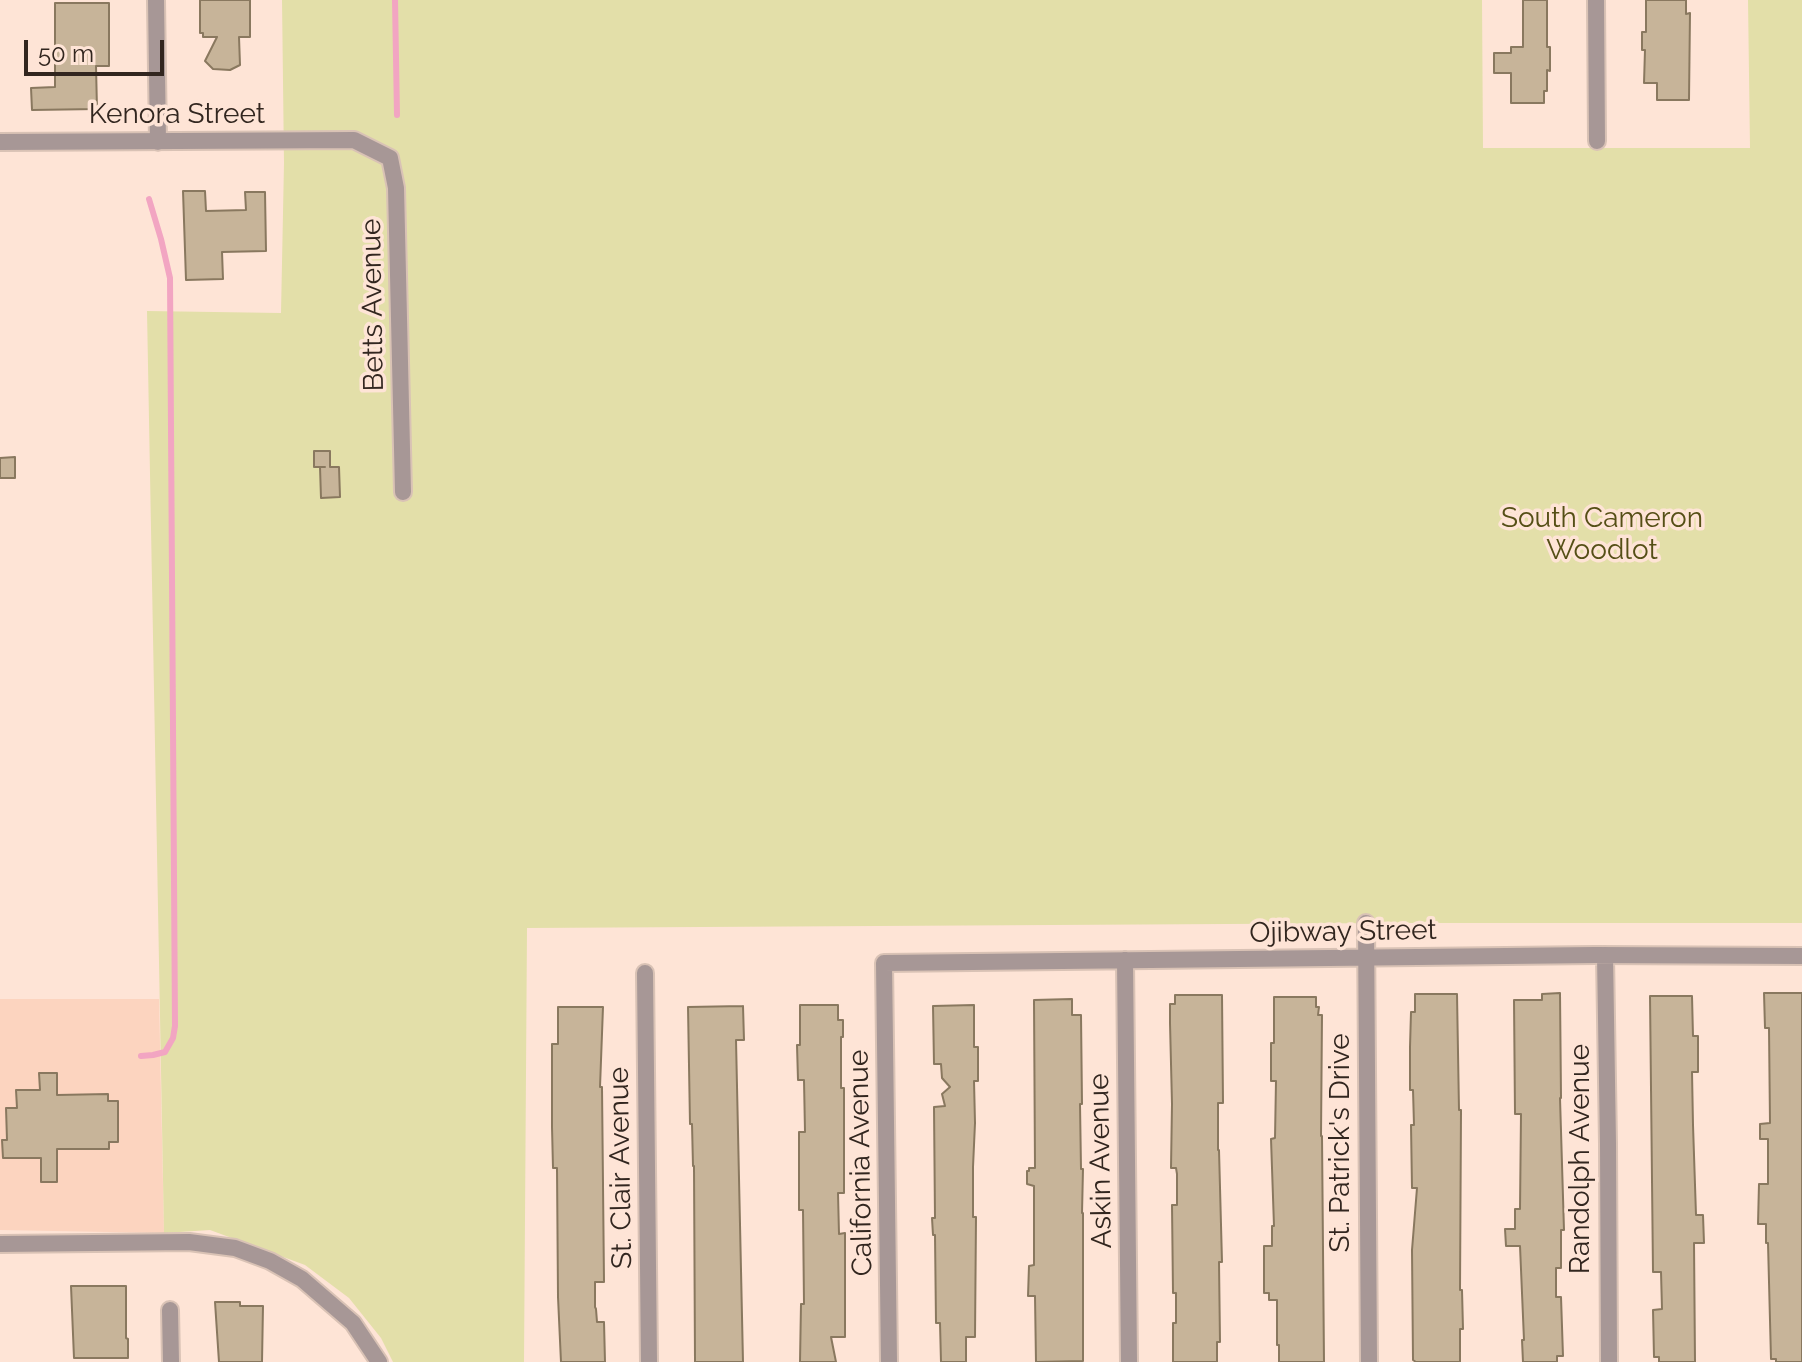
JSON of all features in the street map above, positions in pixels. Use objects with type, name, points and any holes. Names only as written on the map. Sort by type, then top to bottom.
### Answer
[{"type":"street","points":[[156,0],[158,142]]},
{"type":"street","points":[[1596,0],[1597,141]]},
{"type":"street","name":"Kenora Street","points":[[0,142],[354,140]]},
{"type":"street","name":"Betts Avenue","points":[[354,140],[390,158],[396,188],[403,492]]},
{"type":"street","name":"St. Patrick's Drive","points":[[1366,923],[1369,1362]]},
{"type":"street","name":"Ojibway Street","points":[[884,963],[1605,955],[1802,956]]},
{"type":"street","name":"Randolph Avenue","points":[[1605,955],[1609,1362]]},
{"type":"street","name":"Askin Avenue","points":[[1125,960],[1129,1362]]},
{"type":"street","name":"California Avenue","points":[[884,963],[889,1362]]},
{"type":"street","name":"St. Clair Avenue","points":[[645,973],[649,1362]]},
{"type":"street","points":[[0,1244],[189,1242],[235,1248],[270,1261],[302,1279],[353,1323],[379,1362]]},
{"type":"street","points":[[170,1310],[171,1362]]},
{"type":"shaded area","points":[[0,999],[159,999],[164,1233],[0,1230]]},
{"type":"green space","name":"South Cameron Woodlot","points":[[282,0],[1482,0],[1483,148],[1750,148],[1748,0],[1802,0],[1802,923],[527,928],[524,1362],[393,1362],[381,1338],[349,1298],[305,1265],[210,1230],[164,1233],[147,311],[281,313],[284,163]]},
{"type":"building","points":[[200,0],[250,0],[250,37],[239,37],[240,65],[230,70],[213,69],[205,61],[217,37],[203,37],[200,33]]},
{"type":"building","points":[[1523,0],[1547,0],[1550,71],[1547,70],[1544,103],[1511,103],[1511,73],[1494,73],[1494,53],[1511,53],[1511,47],[1523,47]]},
{"type":"building","points":[[1646,0],[1686,0],[1686,14],[1690,13],[1689,100],[1657,100],[1657,83],[1644,83],[1642,32],[1646,32]]},
{"type":"building","points":[[55,3],[109,3],[109,66],[96,66],[97,109],[32,110],[31,88],[55,87]]},
{"type":"building","points":[[183,191],[205,191],[206,211],[246,210],[245,192],[265,192],[266,251],[222,252],[223,279],[186,280]]},
{"type":"building","points":[[314,451],[330,451],[330,467],[339,467],[340,497],[321,498],[320,467],[314,467]]},
{"type":"building","points":[[15,457],[15,478],[0,478],[0,458]]},
{"type":"building","points":[[1560,993],[1564,1230],[1561,1230],[1561,1268],[1556,1268],[1556,1297],[1561,1297],[1563,1356],[1557,1356],[1557,1362],[1523,1362],[1520,1246],[1506,1246],[1505,1229],[1515,1229],[1515,1209],[1520,1209],[1521,1114],[1515,1114],[1514,1000],[1542,1000],[1542,994]]},
{"type":"building","points":[[1764,993],[1802,993],[1802,1362],[1776,1362],[1776,1359],[1771,1359],[1768,1243],[1766,1224],[1758,1224],[1759,1184],[1768,1184],[1768,1139],[1760,1139],[1760,1124],[1770,1123],[1769,1028],[1765,1028]]},
{"type":"building","points":[[1415,994],[1457,994],[1463,1329],[1460,1329],[1460,1362],[1413,1360],[1412,1250],[1417,1188],[1412,1188],[1411,1125],[1414,1125],[1410,1047]]},
{"type":"building","points":[[1175,995],[1222,995],[1223,1103],[1218,1103],[1218,1150],[1222,1262],[1219,1262],[1220,1342],[1217,1342],[1217,1362],[1173,1362],[1176,1293],[1173,1293],[1172,1205],[1177,1205],[1177,1174],[1176,1168],[1171,1168],[1170,1004],[1175,1004]]},
{"type":"building","points":[[1650,996],[1692,996],[1693,1036],[1698,1036],[1698,1072],[1692,1072],[1693,1125],[1696,1215],[1703,1215],[1704,1243],[1694,1243],[1695,1362],[1659,1362],[1659,1357],[1654,1357],[1653,1310],[1662,1309],[1661,1272],[1653,1272]]},
{"type":"building","points":[[1274,997],[1316,997],[1318,1015],[1322,1015],[1324,1362],[1279,1362],[1277,1300],[1269,1300],[1269,1293],[1264,1293],[1264,1246],[1272,1246],[1274,1226],[1271,1139],[1275,1138],[1276,1081],[1271,1081],[1271,1043],[1274,1043]]},
{"type":"building","points":[[1072,999],[1072,1015],[1081,1015],[1083,1361],[1036,1362],[1035,1296],[1028,1296],[1029,1266],[1034,1265],[1034,1186],[1027,1184],[1027,1171],[1035,1168],[1034,1000]]},
{"type":"building","points":[[800,1005],[838,1005],[838,1020],[843,1020],[844,1193],[838,1193],[839,1234],[845,1233],[845,1337],[831,1337],[836,1362],[800,1362],[801,1304],[804,1304],[799,1132],[805,1132],[804,1080],[798,1080]]},
{"type":"building","points":[[974,1005],[974,1047],[978,1047],[978,1081],[974,1081],[973,1167],[973,1217],[976,1217],[975,1337],[966,1337],[966,1362],[941,1362],[940,1323],[936,1323],[932,1218],[935,1218],[934,1107],[945,1106],[942,1094],[950,1087],[942,1078],[941,1064],[934,1064],[933,1006]]},
{"type":"building","points":[[743,1006],[744,1040],[736,1040],[743,1362],[695,1362],[694,1166],[690,1124],[688,1007]]},
{"type":"building","points":[[558,1007],[603,1007],[600,1087],[604,1282],[595,1282],[595,1307],[597,1322],[604,1322],[605,1362],[561,1362],[557,1168],[553,1168],[552,1127],[552,1044],[558,1044]]},
{"type":"building","points":[[39,1073],[57,1073],[57,1095],[108,1094],[108,1101],[118,1101],[118,1142],[109,1142],[109,1149],[57,1149],[57,1182],[41,1182],[41,1158],[3,1158],[2,1140],[7,1140],[6,1108],[17,1108],[16,1090],[40,1090]]},
{"type":"building","points":[[71,1286],[126,1286],[128,1358],[74,1358]]},
{"type":"building","points":[[215,1302],[263,1306],[262,1362],[219,1362]]},
{"type":"waterway","points":[[395,0],[397,115]]},
{"type":"waterway","points":[[141,1056],[165,1052],[173,1038],[175,1026],[170,278],[149,199]]}]
